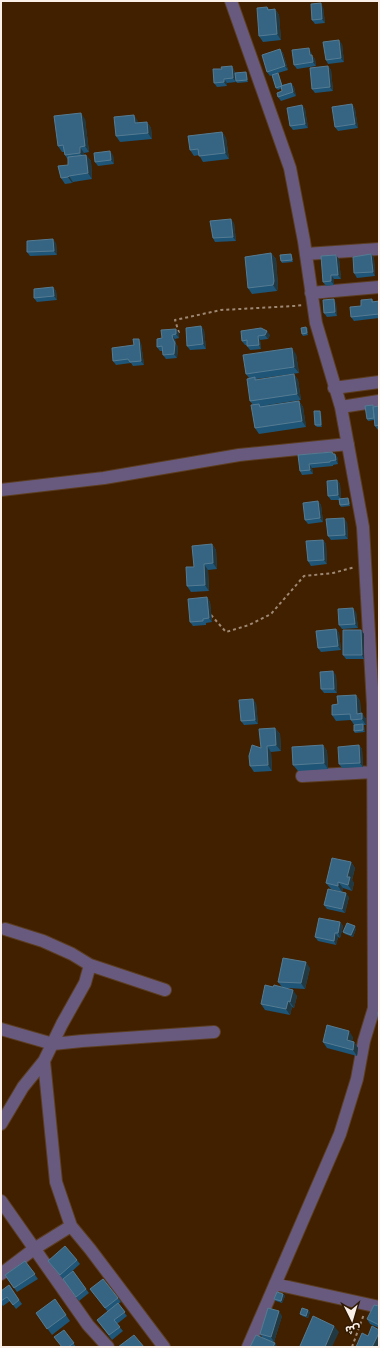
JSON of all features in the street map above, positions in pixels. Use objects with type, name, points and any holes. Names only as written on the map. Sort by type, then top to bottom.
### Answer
[{"type":"street","points":[[231,1],[290,168],[306,254],[316,323],[334,388],[341,407],[363,527],[365,564],[373,592],[376,729],[374,1008],[364,1041],[357,1079],[340,1134],[248,1347]]},
{"type":"street","points":[[306,254],[379,248]]},
{"type":"street","points":[[312,298],[379,287]]},
{"type":"street","points":[[334,388],[379,382]]},
{"type":"street","points":[[341,407],[379,401]]},
{"type":"street","points":[[1,490],[104,478],[239,455],[348,444]]},
{"type":"street","points":[[302,776],[375,767]]},
{"type":"street","points":[[2,932],[43,941],[72,954],[90,965],[165,990]]},
{"type":"street","points":[[1,1124],[22,1087],[44,1061],[85,983],[90,965]]},
{"type":"street","points":[[1,1029],[52,1044],[214,1032]]},
{"type":"street","points":[[44,1061],[56,1182],[71,1226],[90,1248],[164,1347]]},
{"type":"street","points":[[1,1201],[88,1325],[108,1347]]},
{"type":"street","points":[[1,1274],[34,1249],[71,1226]]},
{"type":"street","points":[[275,1284],[373,1305]]},
{"type":"path","points":[[179,333],[175,320],[221,310],[294,306],[312,298]]},
{"type":"path","points":[[211,615],[226,632],[249,625],[271,614],[304,576],[333,573],[365,564]]},
{"type":"path","points":[[352,1347],[373,1305]]},
{"type":"building","points":[[321,3],[322,19],[312,20],[311,4]]},
{"type":"building","points":[[267,7],[268,10],[275,9],[277,34],[259,36],[257,8]]},
{"type":"building","points":[[339,40],[341,58],[326,60],[323,42]]},
{"type":"building","points":[[309,48],[313,62],[294,65],[292,50]]},
{"type":"building","points":[[280,49],[285,66],[267,72],[262,55]]},
{"type":"building","points":[[232,66],[233,78],[224,79],[224,82],[214,83],[213,69],[222,69],[221,67]]},
{"type":"building","points":[[328,66],[330,87],[312,89],[310,68]]},
{"type":"building","points":[[246,72],[247,80],[236,81],[235,73]]},
{"type":"building","points":[[278,73],[282,86],[276,88],[272,75]]},
{"type":"building","points":[[291,83],[293,92],[278,97],[277,93],[282,91],[281,86]]},
{"type":"building","points":[[352,104],[355,124],[335,127],[332,107]]},
{"type":"building","points":[[302,105],[305,124],[290,126],[287,108]]},
{"type":"building","points":[[81,113],[85,146],[80,147],[80,153],[65,155],[63,145],[58,146],[54,116]]},
{"type":"building","points":[[134,115],[135,123],[147,122],[148,133],[116,136],[114,117]]},
{"type":"building","points":[[222,132],[225,153],[199,156],[198,149],[190,150],[188,136]]},
{"type":"building","points":[[110,151],[111,160],[95,162],[94,153]]},
{"type":"building","points":[[86,155],[88,173],[61,178],[58,166],[68,165],[68,157]]},
{"type":"building","points":[[231,219],[233,237],[213,238],[210,221]]},
{"type":"building","points":[[53,239],[54,251],[27,252],[27,241]]},
{"type":"building","points":[[271,253],[274,281],[273,285],[248,288],[245,257]]},
{"type":"building","points":[[291,254],[292,260],[281,261],[280,255]]},
{"type":"building","points":[[371,254],[373,272],[354,273],[353,257]]},
{"type":"building","points":[[336,255],[338,275],[331,275],[331,281],[323,282],[321,256]]},
{"type":"building","points":[[53,287],[54,296],[34,298],[34,289]]},
{"type":"building","points":[[334,299],[335,312],[324,313],[323,300]]},
{"type":"building","points":[[372,299],[372,302],[379,301],[379,314],[351,317],[350,307],[361,306],[361,300]]},
{"type":"building","points":[[201,326],[203,344],[187,346],[186,328]]},
{"type":"building","points":[[306,327],[307,333],[302,334],[301,328]]},
{"type":"building","points":[[261,328],[267,331],[265,335],[258,336],[259,345],[247,346],[247,340],[242,341],[241,331]]},
{"type":"building","points":[[176,329],[176,334],[172,335],[175,343],[174,354],[163,355],[162,346],[157,347],[157,339],[162,338],[161,330]]},
{"type":"building","points":[[133,339],[139,339],[141,361],[130,362],[128,359],[113,361],[112,348],[134,345]]},
{"type":"building","points":[[292,348],[294,367],[246,374],[243,355]]},
{"type":"building","points":[[294,374],[297,394],[250,401],[247,379],[255,377],[255,380]]},
{"type":"building","points":[[299,401],[302,421],[255,428],[251,405],[259,404],[260,407]]},
{"type":"building","points":[[373,405],[374,418],[367,419],[365,406]]},
{"type":"building","points":[[379,406],[379,425],[375,426],[373,407]]},
{"type":"building","points":[[314,411],[320,411],[321,425],[315,425]]},
{"type":"building","points":[[332,452],[335,454],[336,460],[309,464],[310,470],[300,471],[298,455]]},
{"type":"building","points":[[337,480],[338,495],[328,496],[327,481]]},
{"type":"building","points":[[348,498],[349,504],[340,505],[339,499]]},
{"type":"building","points":[[318,501],[320,518],[305,520],[303,503]]},
{"type":"building","points":[[344,518],[345,535],[328,536],[326,519]]},
{"type":"building","points":[[323,540],[324,560],[308,561],[306,541]]},
{"type":"building","points":[[212,544],[213,563],[204,564],[205,585],[187,586],[186,567],[194,567],[192,546]]},
{"type":"building","points":[[207,597],[209,618],[203,619],[203,621],[190,622],[188,599]]},
{"type":"building","points":[[353,608],[355,624],[339,625],[338,609]]},
{"type":"building","points":[[336,629],[338,646],[318,648],[316,631]]},
{"type":"building","points":[[343,630],[361,630],[362,655],[343,655]]},
{"type":"building","points":[[333,671],[334,689],[321,689],[320,672]]},
{"type":"building","points":[[356,695],[357,714],[362,713],[362,719],[351,720],[350,714],[332,715],[332,705],[338,704],[337,696]]},
{"type":"building","points":[[253,699],[255,720],[241,721],[239,700]]},
{"type":"building","points":[[363,724],[363,730],[354,731],[354,725]]},
{"type":"building","points":[[275,728],[276,745],[267,746],[268,765],[250,766],[249,756],[252,745],[261,748],[259,729]]},
{"type":"building","points":[[323,745],[324,763],[293,765],[292,747]]},
{"type":"building","points":[[359,745],[360,763],[339,764],[338,747]]},
{"type":"building","points":[[332,858],[351,862],[347,877],[350,877],[348,885],[338,882],[338,886],[326,883]]},
{"type":"building","points":[[328,889],[346,893],[342,909],[324,905]]},
{"type":"building","points":[[319,918],[340,922],[338,933],[335,933],[334,941],[315,937]]},
{"type":"building","points":[[347,923],[355,926],[351,935],[343,932]]},
{"type":"building","points":[[283,958],[306,962],[301,983],[278,982]]},
{"type":"building","points":[[265,985],[273,987],[274,985],[293,990],[290,1002],[288,1001],[286,1009],[261,1004]]},
{"type":"building","points":[[327,1025],[349,1031],[347,1040],[354,1042],[353,1050],[323,1042]]},
{"type":"building","points":[[65,1246],[77,1260],[60,1275],[48,1261]]},
{"type":"building","points":[[25,1261],[35,1274],[14,1288],[5,1275]]},
{"type":"building","points":[[73,1271],[86,1289],[76,1297],[63,1279]]},
{"type":"building","points":[[103,1279],[118,1298],[105,1308],[90,1289]]},
{"type":"building","points":[[9,1285],[19,1300],[13,1305],[7,1297],[1,1301],[1,1291]]},
{"type":"building","points":[[277,1292],[283,1294],[281,1301],[274,1299]]},
{"type":"building","points":[[55,1299],[66,1315],[47,1329],[36,1313]]},
{"type":"building","points":[[118,1303],[125,1312],[114,1320],[120,1327],[109,1335],[97,1320]]},
{"type":"building","points":[[374,1305],[379,1306],[379,1325],[367,1319]]},
{"type":"building","points":[[268,1308],[279,1311],[271,1337],[260,1334]]},
{"type":"building","points":[[302,1308],[308,1310],[306,1316],[300,1314]]},
{"type":"building","points":[[313,1316],[334,1326],[325,1347],[300,1346]]},
{"type":"building","points":[[372,1326],[379,1330],[379,1333],[372,1347],[356,1347],[362,1333],[368,1336]]},
{"type":"building","points":[[64,1330],[74,1343],[68,1347],[62,1347],[54,1337]]},
{"type":"building","points":[[134,1335],[144,1347],[118,1347]]},
{"type":"building","points":[[256,1335],[275,1343],[273,1347],[250,1347]]}]
